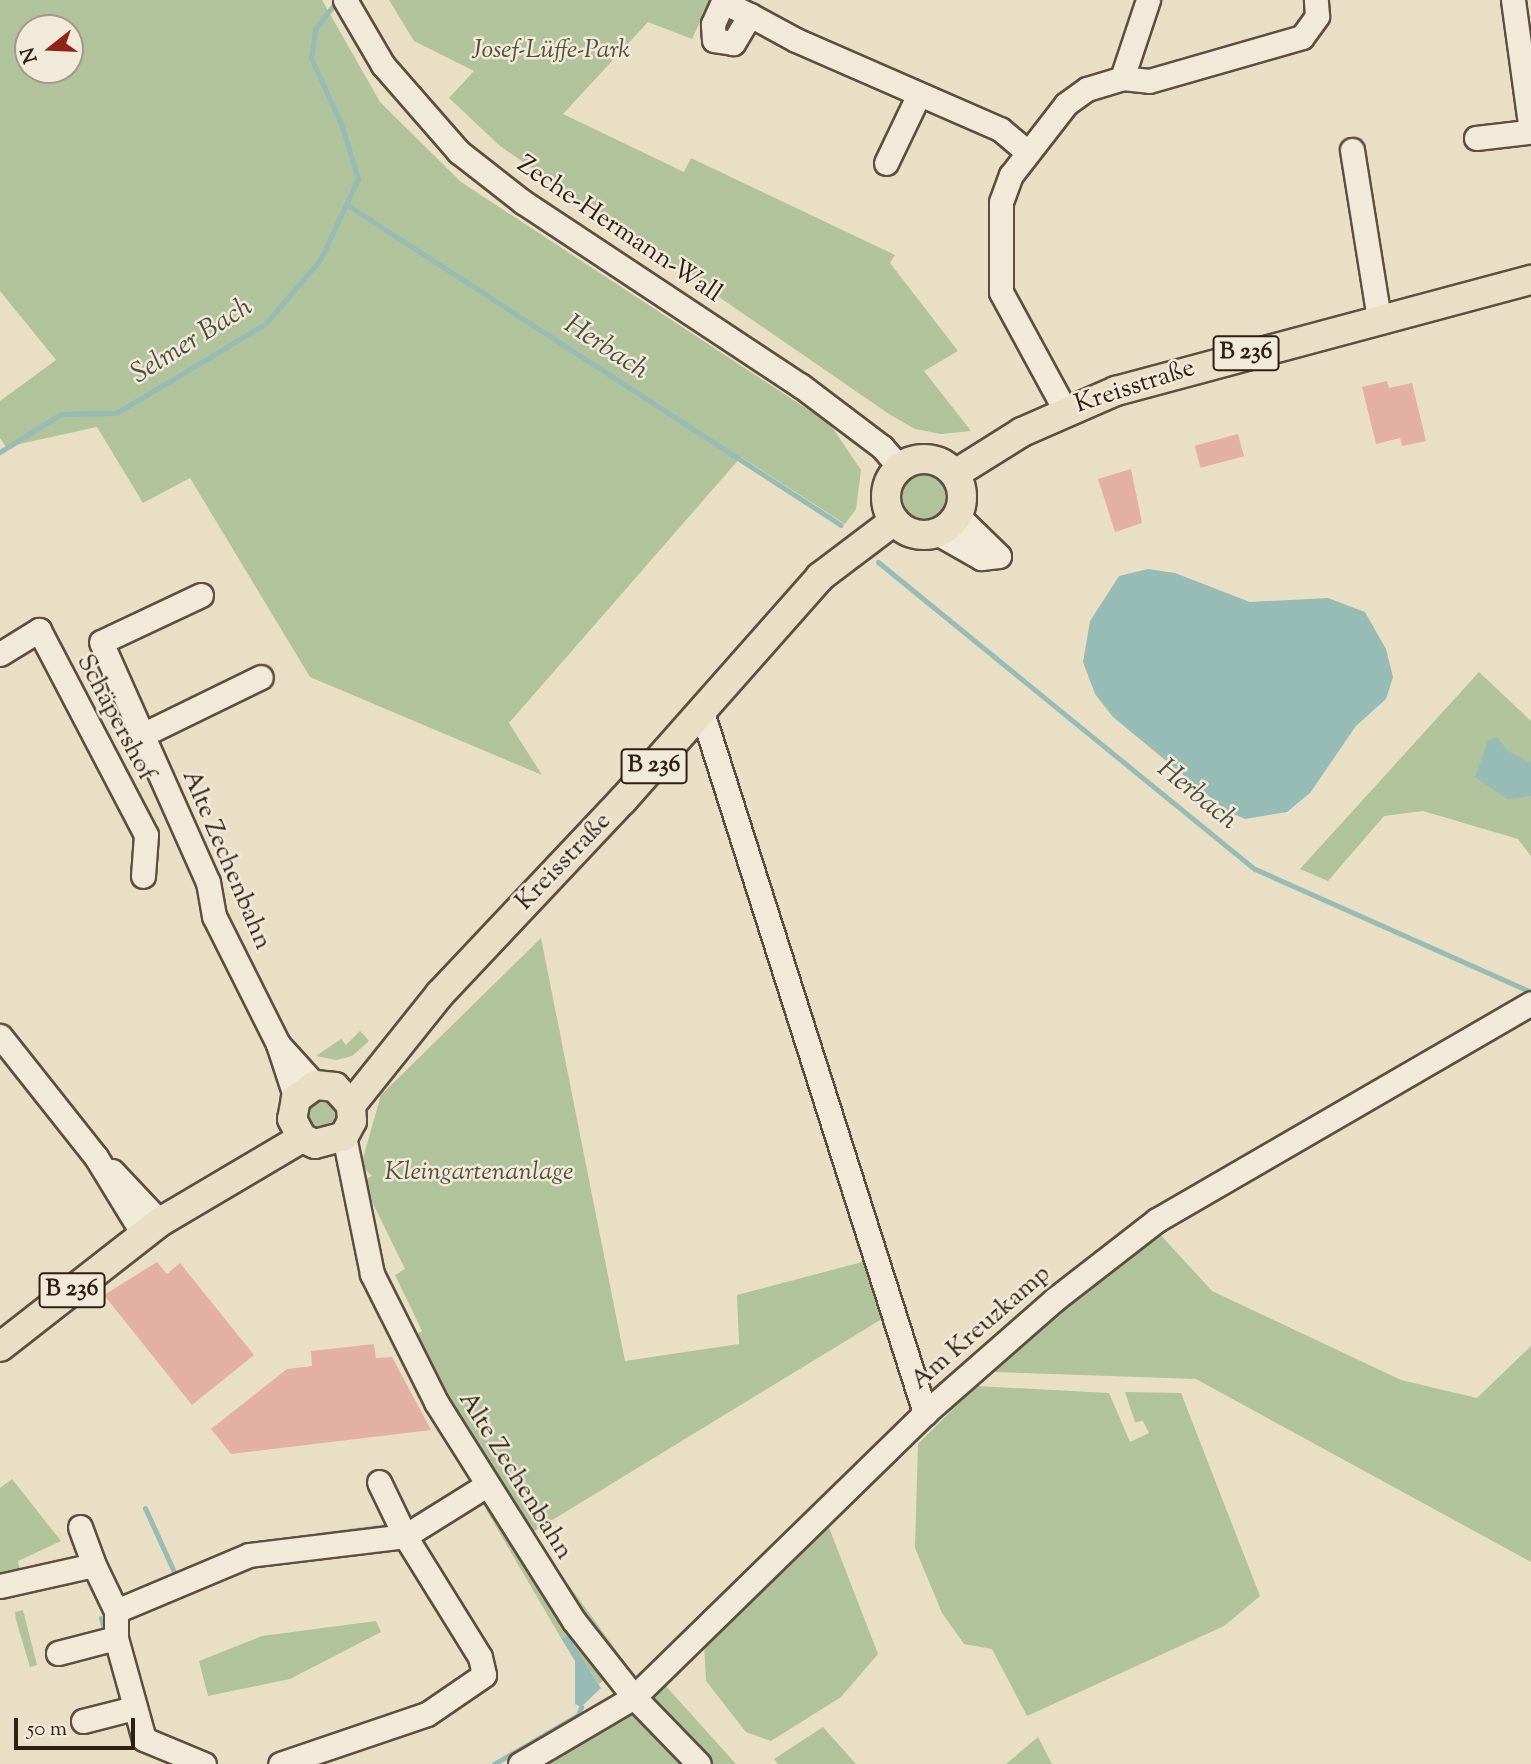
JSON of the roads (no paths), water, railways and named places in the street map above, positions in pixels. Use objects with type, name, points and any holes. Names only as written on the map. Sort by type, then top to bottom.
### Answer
[{"type":"main road","name":"Kreisstraße","points":[[955,474],[1065,410],[1165,375],[1531,280]]},
{"type":"main road","points":[[928,458],[955,474],[962,502],[947,525],[914,536],[894,521],[886,494],[900,468],[928,458]]},
{"type":"main road","name":"Kreisstraße","points":[[0,1327],[147,1222],[320,1114],[385,1058],[702,712],[820,577],[894,521]]},
{"type":"main road","name":"Kreisstraße","points":[[0,1347],[147,1222]]},
{"type":"street","points":[[1122,78],[1148,0]]},
{"type":"street","points":[[1065,410],[1001,292],[1001,202],[1026,151],[1066,104],[1087,89],[1122,78],[1149,80],[1302,37],[1317,16],[1316,0]]},
{"type":"street","points":[[1476,138],[1530,132],[1513,0]]},
{"type":"street","name":"Zeche-Hermann-Wall","points":[[348,7],[383,65],[459,152],[523,202],[800,384],[882,447],[900,468]]},
{"type":"street","points":[[750,15],[1000,129],[1026,151]]},
{"type":"street","points":[[886,163],[919,94]]},
{"type":"street","points":[[1352,150],[1379,319]]},
{"type":"street","name":"Alte Zechenbahn","points":[[201,595],[101,642],[208,882],[214,916],[278,1044],[320,1114],[349,1181],[382,1302],[485,1486],[574,1621],[634,1697],[699,1764]]},
{"type":"street","name":"Schäpershof","points":[[0,654],[39,630],[146,835],[143,876]]},
{"type":"street","points":[[142,735],[261,677]]},
{"type":"street","points":[[702,712],[925,1413]]},
{"type":"street","name":"Am Kreuzkamp","points":[[520,1764],[634,1697],[925,1413],[1055,1299],[1157,1220],[1531,1003]]},
{"type":"street","points":[[0,1036],[147,1222]]},
{"type":"street","points":[[280,1764],[311,1759],[427,1714],[484,1675],[480,1657],[405,1536],[379,1482]]},
{"type":"street","points":[[116,1611],[249,1555],[405,1536],[485,1486]]},
{"type":"street","points":[[80,1527],[94,1565],[116,1611],[116,1638],[144,1739],[204,1764]]},
{"type":"street","points":[[0,1586],[94,1565]]},
{"type":"street","points":[[58,1653],[116,1638]]},
{"type":"street","points":[[83,1721],[134,1708]]},
{"type":"water","points":[[1148,569],[1175,573],[1250,602],[1328,598],[1365,612],[1386,649],[1393,677],[1386,699],[1356,726],[1310,793],[1287,812],[1245,819],[1227,811],[1113,717],[1095,694],[1083,662],[1090,621],[1119,576]]},
{"type":"water","points":[[1497,737],[1508,751],[1531,763],[1531,796],[1507,799],[1475,777],[1488,741]]},
{"type":"water","points":[[568,1635],[601,1688],[581,1707],[575,1704],[575,1661],[561,1638]]},
{"type":"waterway","name":"Selmer Bach","points":[[0,452],[61,414],[116,413],[220,351],[266,323],[320,260],[358,179],[342,126],[311,58],[315,29],[338,0]]},
{"type":"waterway","name":"Herbach","points":[[349,206],[841,525]]},
{"type":"waterway","name":"Herbach","points":[[878,562],[1255,869],[1531,992]]},
{"type":"waterway","points":[[406,1521],[457,1490]]},
{"type":"waterway","points":[[145,1508],[176,1576]]},
{"type":"waterway","points":[[318,1535],[395,1525]]},
{"type":"waterway","points":[[101,1618],[106,1635]]},
{"type":"waterway","points":[[494,1764],[578,1715],[581,1707]]},
{"type":"waterway","points":[[126,1716],[133,1745]]},
{"type":"park label","name":"Josef-Lüffe-Park","points":[[551,51]]},
{"type":"park label","name":"Kleingartenanlage","points":[[479,1173]]}]
